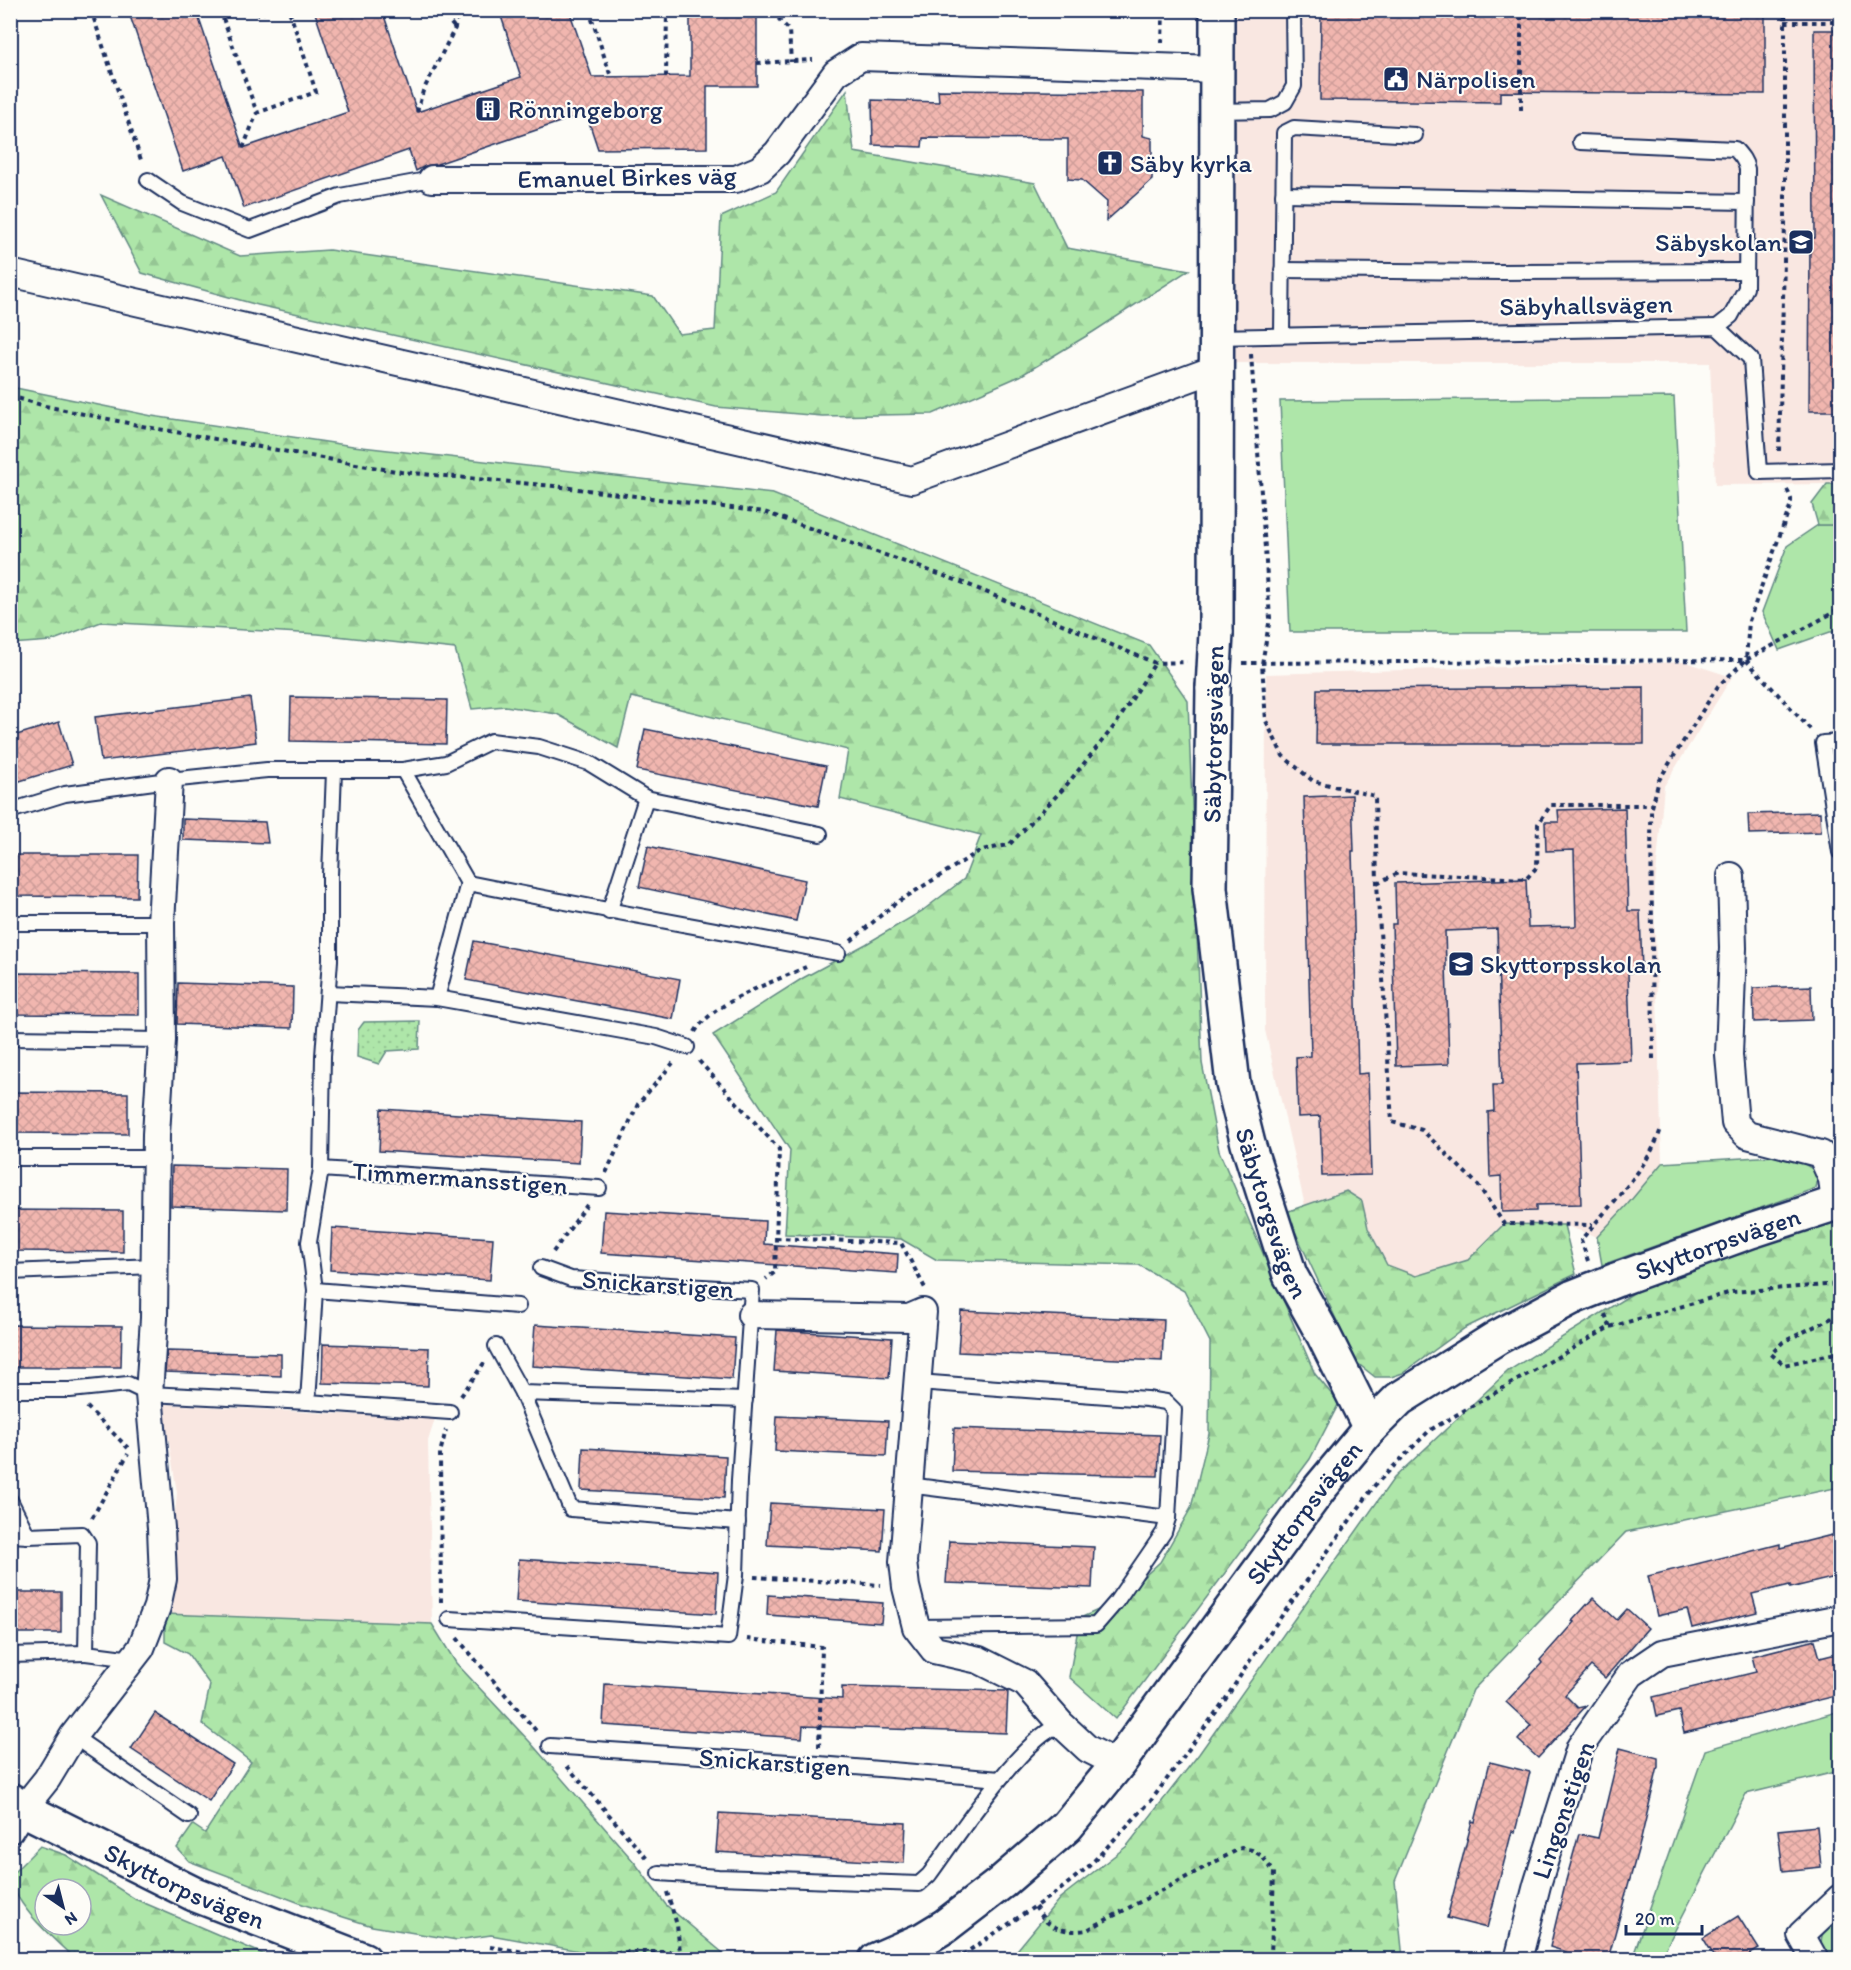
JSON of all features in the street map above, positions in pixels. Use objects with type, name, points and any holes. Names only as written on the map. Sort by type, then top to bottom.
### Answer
[{"type":"street","name":"Säbytorgsvägen","points":[[1217,10],[1215,111],[1216,633],[1210,888],[1233,1084],[1248,1144],[1290,1275],[1324,1336],[1370,1428]]},
{"type":"street","name":"Emanuel Birkes väg","points":[[432,179],[736,179],[760,169],[777,153],[836,73],[861,57],[1216,69]]},
{"type":"street","points":[[10,273],[912,480],[1215,353]]},
{"type":"street","points":[[15,1813],[47,1779],[73,1736],[141,1648],[157,1607],[163,1579],[161,1528],[149,1394],[154,1318],[156,1134],[162,1040],[161,923],[169,780]]},
{"type":"street","name":"Skyttorpsvägen","points":[[876,1959],[927,1950],[945,1926],[1001,1883],[1067,1827],[1118,1764],[1320,1488],[1370,1428],[1399,1399],[1498,1337],[1751,1231],[1838,1203],[1832,1179],[1821,1154],[1747,1135],[1735,1123],[1729,1055],[1733,948],[1731,876]]},
{"type":"street","name":"Snickarstigen","points":[[752,1302],[909,1318],[923,1312]]},
{"type":"street","points":[[923,1312],[903,1562],[906,1587],[916,1627],[934,1650],[979,1660],[1025,1683],[1060,1724],[1089,1749],[1118,1764]]},
{"type":"street","name":"Lingonstigen","points":[[1518,1959],[1537,1885],[1580,1747],[1631,1674],[1662,1653],[1840,1618]]},
{"type":"street","name":"Skyttorpsvägen","points":[[15,1813],[194,1894],[364,1959]]},
{"type":"street","points":[[1815,1959],[1801,1935],[1840,1898]]},
{"type":"lane","points":[[1215,111],[1270,110],[1285,102],[1294,86],[1293,10]]},
{"type":"lane","points":[[1282,335],[1284,133],[1294,128],[1415,135]]},
{"type":"lane","points":[[1580,142],[1735,149],[1746,162],[1746,288],[1731,316],[1717,327],[1751,359],[1760,472],[1840,470]]},
{"type":"lane","name":"Emanuel Birkes väg","points":[[148,180],[182,203],[250,230],[340,196],[432,179]]},
{"type":"lane","points":[[1283,194],[1747,202]]},
{"type":"lane","points":[[1282,270],[1746,271]]},
{"type":"lane","name":"Säbyhallsvägen","points":[[1215,353],[1250,335],[1717,327]]},
{"type":"lane","points":[[10,811],[65,794],[169,780],[267,770],[403,770],[446,763],[491,741],[539,747],[590,763],[646,798],[820,834]]},
{"type":"lane","points":[[1840,742],[1822,743],[1840,852]]},
{"type":"lane","points":[[403,770],[468,883],[437,998]]},
{"type":"lane","name":"Timmermansstigen","points":[[308,1402],[315,1290],[309,1242],[321,1169],[323,1056],[329,993],[334,771]]},
{"type":"lane","points":[[609,912],[646,798]]},
{"type":"lane","points":[[468,883],[609,912],[838,953]]},
{"type":"lane","points":[[10,923],[161,923]]},
{"type":"lane","points":[[329,993],[437,998],[656,1037],[687,1047]]},
{"type":"lane","points":[[10,1038],[162,1040]]},
{"type":"lane","points":[[10,1158],[157,1158]]},
{"type":"lane","name":"Timmermansstigen","points":[[321,1169],[599,1188]]},
{"type":"lane","points":[[10,1272],[154,1266]]},
{"type":"lane","name":"Snickarstigen","points":[[541,1268],[571,1279],[752,1302],[739,1480],[735,1575],[728,1637]]},
{"type":"lane","points":[[315,1290],[519,1306]]},
{"type":"lane","points":[[496,1346],[522,1393],[571,1509],[738,1522]]},
{"type":"lane","points":[[916,1627],[1096,1625],[1116,1602],[1164,1532],[1168,1518],[1174,1410],[1166,1402],[918,1382]]},
{"type":"lane","points":[[10,1390],[70,1390],[128,1384],[149,1394],[308,1402],[450,1413]]},
{"type":"lane","points":[[522,1393],[745,1400]]},
{"type":"lane","points":[[908,1485],[1168,1518]]},
{"type":"lane","points":[[10,1500],[28,1536]]},
{"type":"lane","points":[[10,1535],[82,1534],[88,1543],[86,1653]]},
{"type":"lane","points":[[449,1619],[728,1637]]},
{"type":"lane","points":[[10,1655],[86,1653],[132,1659]]},
{"type":"lane","points":[[659,1873],[919,1884],[929,1875],[1000,1779],[1035,1740],[1050,1728],[1060,1724]]},
{"type":"lane","points":[[73,1736],[189,1816]]},
{"type":"lane","name":"Snickarstigen","points":[[550,1746],[1000,1779]]},
{"type":"path","points":[[91,10],[148,180]]},
{"type":"path","points":[[220,10],[257,113],[243,148]]},
{"type":"path","points":[[257,10],[258,14],[271,10]]},
{"type":"path","points":[[257,113],[316,92],[289,10]]},
{"type":"path","points":[[439,10],[455,28]]},
{"type":"path","points":[[417,112],[423,91],[455,28],[458,10]]},
{"type":"path","points":[[589,10],[611,77]]},
{"type":"path","points":[[666,77],[667,10]]},
{"type":"path","points":[[777,10],[777,17],[789,30],[791,62]]},
{"type":"path","points":[[1162,66],[1164,10]]},
{"type":"path","points":[[1521,10],[1521,110]]},
{"type":"path","points":[[1785,10],[1785,223],[1779,472],[1791,504],[1749,621],[1746,660],[1822,743]]},
{"type":"path","points":[[1785,22],[1840,22]]},
{"type":"path","points":[[757,63],[814,60]]},
{"type":"path","points":[[1250,335],[1270,618],[1262,664],[1266,721],[1282,756],[1313,781],[1376,796],[1377,883],[1392,1122],[1422,1130],[1478,1185],[1504,1224],[1593,1225]]},
{"type":"path","points":[[10,396],[45,406],[147,427],[401,472],[554,486],[764,512],[964,583],[1155,663],[1188,662]]},
{"type":"path","points":[[1653,1059],[1651,811],[1659,780],[1718,686],[1746,660],[1840,609]]},
{"type":"path","points":[[1241,663],[1746,660]]},
{"type":"path","points":[[1377,883],[1398,873],[1526,879],[1537,867],[1538,824],[1551,805],[1653,805]]},
{"type":"path","points":[[687,1047],[779,1149],[775,1272],[752,1302]]},
{"type":"path","points":[[1588,1262],[1581,1240],[1657,1144],[1661,1128]]},
{"type":"path","points":[[776,1238],[901,1243],[928,1294],[923,1312]]},
{"type":"path","points":[[955,1959],[1061,1889],[1088,1867],[1150,1802],[1225,1700],[1251,1659],[1375,1485],[1430,1430],[1610,1327],[1732,1292],[1840,1284]]},
{"type":"path","points":[[1597,1294],[1610,1327]]},
{"type":"path","points":[[1840,1314],[1783,1342],[1771,1354],[1784,1365],[1840,1352]]},
{"type":"path","points":[[70,1390],[130,1450],[82,1534]]},
{"type":"path","points":[[735,1575],[906,1587]]},
{"type":"path","points":[[728,1637],[822,1647],[819,1764]]},
{"type":"path","points":[[1035,1907],[1048,1923],[1066,1930],[1078,1932],[1087,1930],[1241,1848],[1252,1850],[1262,1856],[1274,1872],[1271,1956],[1273,1959]]},
{"type":"path","points":[[490,1947],[567,1959],[617,1952],[680,1952]]},
{"type":"shaded area","points":[[1236,11],[1840,11],[1840,484],[1715,485],[1710,363],[1233,363]]},
{"type":"shaded area","name":"Skyttorpsskolan","points":[[1686,662],[1732,677],[1664,786],[1654,897],[1662,1163],[1597,1237],[1564,1225],[1504,1224],[1468,1260],[1416,1276],[1387,1265],[1368,1228],[1361,1200],[1346,1191],[1305,1206],[1265,1030],[1266,674]]},
{"type":"shaded area","points":[[163,1404],[435,1419],[428,1441],[432,1624],[165,1614],[177,1493]]},
{"type":"green space","points":[[847,90],[854,152],[1035,183],[1067,248],[1189,270],[1020,376],[933,414],[822,416],[716,407],[258,305],[142,273],[101,195],[240,256],[329,250],[653,296],[679,334],[715,330],[721,217],[776,192]]},
{"type":"green space","points":[[11,387],[152,416],[353,446],[773,494],[1149,645],[1188,701],[1202,1063],[1219,1151],[1315,1374],[1339,1403],[1310,1459],[1116,1719],[1069,1677],[1080,1618],[1116,1602],[1160,1562],[1191,1508],[1209,1434],[1210,1342],[1184,1291],[1139,1265],[937,1260],[901,1239],[785,1234],[790,1150],[713,1035],[803,978],[922,911],[964,879],[981,835],[840,799],[848,750],[631,697],[618,748],[557,714],[505,706],[472,709],[455,649],[318,634],[101,622],[51,641],[11,644]]},
{"type":"green space","points":[[1674,397],[1686,632],[1290,632],[1280,401]]},
{"type":"green space","points":[[1827,484],[1840,484],[1840,525],[1818,525],[1812,504]]},
{"type":"green space","points":[[1818,525],[1840,525],[1840,632],[1830,632],[1779,650],[1762,612],[1787,546]]},
{"type":"green space","points":[[420,1021],[419,1049],[387,1051],[379,1064],[357,1057],[358,1030],[364,1022]]},
{"type":"green space","points":[[1790,1155],[1819,1173],[1816,1188],[1602,1265],[1597,1237],[1662,1163]]},
{"type":"green space","points":[[1346,1191],[1362,1201],[1368,1228],[1387,1265],[1416,1276],[1468,1260],[1504,1224],[1564,1225],[1576,1274],[1465,1328],[1403,1373],[1391,1377],[1375,1377],[1356,1362],[1286,1212]]},
{"type":"green space","points":[[1840,1218],[1840,1487],[1626,1532],[1473,1690],[1395,1881],[1403,1959],[1009,1960],[1060,1898],[1127,1846],[1199,1754],[1394,1478],[1508,1371],[1648,1284],[1768,1238]]},
{"type":"green space","points":[[165,1614],[432,1624],[456,1663],[530,1742],[635,1863],[666,1905],[730,1959],[623,1959],[491,1935],[457,1940],[372,1926],[305,1905],[189,1861],[177,1848],[193,1825],[205,1833],[251,1762],[202,1724],[210,1685],[188,1654],[165,1642]]},
{"type":"green space","points":[[1840,1711],[1840,1771],[1746,1794],[1660,1959],[1632,1959],[1705,1750]]},
{"type":"green space","points":[[40,1846],[66,1855],[135,1899],[275,1959],[75,1959],[51,1937],[93,1937],[93,1877],[33,1877],[33,1917],[18,1897],[11,1875]]},
{"type":"green space","points":[[1840,1914],[1840,1959],[1823,1959],[1821,1938]]},
{"type":"building","name":"Rönningeborg","points":[[128,10],[196,10],[243,148],[348,112],[314,10],[382,10],[417,112],[521,77],[499,10],[569,10],[592,77],[690,76],[690,10],[757,10],[757,86],[707,86],[707,148],[598,149],[586,113],[437,164],[425,166],[416,171],[409,150],[244,208],[226,156],[183,171]]},
{"type":"building","points":[[1321,10],[1765,10],[1765,94],[1500,92],[1500,102],[1320,100]]},
{"type":"building","points":[[1814,30],[1840,30],[1840,411],[1809,411],[1810,238],[1815,238]]},
{"type":"building","name":"Säby kyrka","points":[[938,90],[1143,92],[1143,136],[1152,138],[1152,180],[1106,221],[1107,202],[1082,180],[1068,179],[1068,139],[923,138],[922,147],[873,145],[872,100],[939,102]]},
{"type":"building","points":[[1644,687],[1644,744],[1316,744],[1317,689]]},
{"type":"building","points":[[291,697],[447,700],[446,744],[290,741]]},
{"type":"building","points":[[250,698],[256,742],[101,761],[95,717]]},
{"type":"building","points":[[59,722],[72,765],[10,784],[10,737]]},
{"type":"building","points":[[645,729],[826,766],[818,806],[637,770]]},
{"type":"building","points":[[1352,795],[1358,1074],[1368,1073],[1371,1175],[1322,1176],[1320,1116],[1298,1117],[1296,1057],[1311,1056],[1304,797]]},
{"type":"building","points":[[1625,808],[1628,911],[1640,911],[1642,972],[1628,973],[1631,1061],[1576,1063],[1581,1204],[1536,1205],[1536,1211],[1502,1212],[1501,1176],[1490,1177],[1488,1112],[1494,1111],[1493,1085],[1502,1085],[1497,929],[1445,931],[1449,1064],[1396,1066],[1392,924],[1396,924],[1395,883],[1526,879],[1528,927],[1576,926],[1574,850],[1546,851],[1545,822],[1559,822],[1558,810]]},
{"type":"building","points":[[1820,812],[1821,832],[1749,834],[1748,814]]},
{"type":"building","points":[[183,819],[265,822],[268,843],[183,840]]},
{"type":"building","points":[[648,846],[805,880],[796,921],[639,887]]},
{"type":"building","points":[[10,855],[138,855],[137,897],[10,896]]},
{"type":"building","points":[[474,941],[680,979],[673,1019],[466,980]]},
{"type":"building","points":[[10,973],[139,974],[139,1015],[10,1014]]},
{"type":"building","points":[[178,983],[293,987],[292,1028],[177,1024]]},
{"type":"building","points":[[1811,986],[1812,1020],[1754,1022],[1753,988]]},
{"type":"building","points":[[10,1092],[128,1093],[128,1134],[10,1133]]},
{"type":"building","points":[[381,1109],[581,1122],[579,1163],[379,1151]]},
{"type":"building","points":[[172,1166],[287,1169],[286,1210],[171,1206]]},
{"type":"building","points":[[10,1210],[123,1211],[123,1252],[10,1251]]},
{"type":"building","points":[[604,1211],[765,1221],[764,1244],[898,1254],[897,1273],[601,1253]]},
{"type":"building","points":[[332,1228],[493,1238],[490,1280],[330,1270]]},
{"type":"building","points":[[961,1311],[1164,1320],[1162,1361],[958,1352]]},
{"type":"building","points":[[10,1325],[122,1326],[121,1367],[10,1367]]},
{"type":"building","points":[[535,1325],[735,1338],[732,1379],[532,1366]]},
{"type":"building","points":[[777,1330],[892,1338],[889,1378],[774,1371]]},
{"type":"building","points":[[323,1344],[429,1348],[428,1386],[322,1383]]},
{"type":"building","points":[[167,1351],[281,1354],[281,1376],[165,1372]]},
{"type":"building","points":[[777,1416],[888,1421],[886,1456],[775,1451]]},
{"type":"building","points":[[954,1428],[1160,1435],[1158,1476],[952,1471]]},
{"type":"building","points":[[583,1448],[726,1456],[724,1498],[581,1490]]},
{"type":"building","points":[[770,1503],[885,1509],[882,1551],[767,1545]]},
{"type":"building","points":[[1832,1535],[1840,1576],[1752,1594],[1757,1612],[1692,1628],[1687,1609],[1657,1616],[1648,1576],[1780,1544],[1780,1548]]},
{"type":"building","points":[[949,1541],[1094,1547],[1092,1588],[946,1583]]},
{"type":"building","points":[[519,1559],[718,1572],[716,1614],[516,1601]]},
{"type":"building","points":[[10,1592],[61,1592],[61,1633],[10,1633]]},
{"type":"building","points":[[768,1595],[883,1603],[881,1623],[767,1615]]},
{"type":"building","points":[[1593,1598],[1617,1620],[1627,1609],[1648,1628],[1605,1678],[1591,1666],[1565,1695],[1578,1708],[1586,1706],[1538,1758],[1518,1740],[1531,1725],[1506,1702],[1542,1663],[1540,1660]]},
{"type":"building","points":[[1815,1640],[1820,1658],[1840,1653],[1840,1695],[1684,1733],[1679,1711],[1657,1716],[1653,1697],[1756,1672],[1752,1656]]},
{"type":"building","points":[[605,1684],[842,1699],[842,1687],[1008,1691],[1006,1733],[803,1726],[802,1738],[603,1725]]},
{"type":"building","points":[[155,1713],[233,1764],[209,1801],[131,1749]]},
{"type":"building","points":[[1620,1748],[1658,1758],[1658,1767],[1641,1839],[1608,1959],[1564,1959],[1566,1952],[1550,1947],[1565,1884],[1579,1834],[1598,1838]]},
{"type":"building","points":[[1490,1762],[1530,1772],[1487,1928],[1447,1918]]},
{"type":"building","points":[[719,1813],[906,1823],[904,1863],[716,1852]]},
{"type":"building","points":[[1817,1826],[1821,1867],[1783,1871],[1778,1830]]},
{"type":"building","points":[[1738,1916],[1759,1949],[1742,1959],[1716,1959],[1703,1938]]},
{"type":"place","name":"Närpolisen","points":[[1396,79]]},
{"type":"place","name":"Rönningeborg","points":[[488,109]]},
{"type":"place","name":"Säby kyrka","points":[[1110,163]]},
{"type":"place","name":"Säbyskolan","points":[[1801,242]]},
{"type":"place","name":"Skyttorpsskolan","points":[[1461,964]]}]
